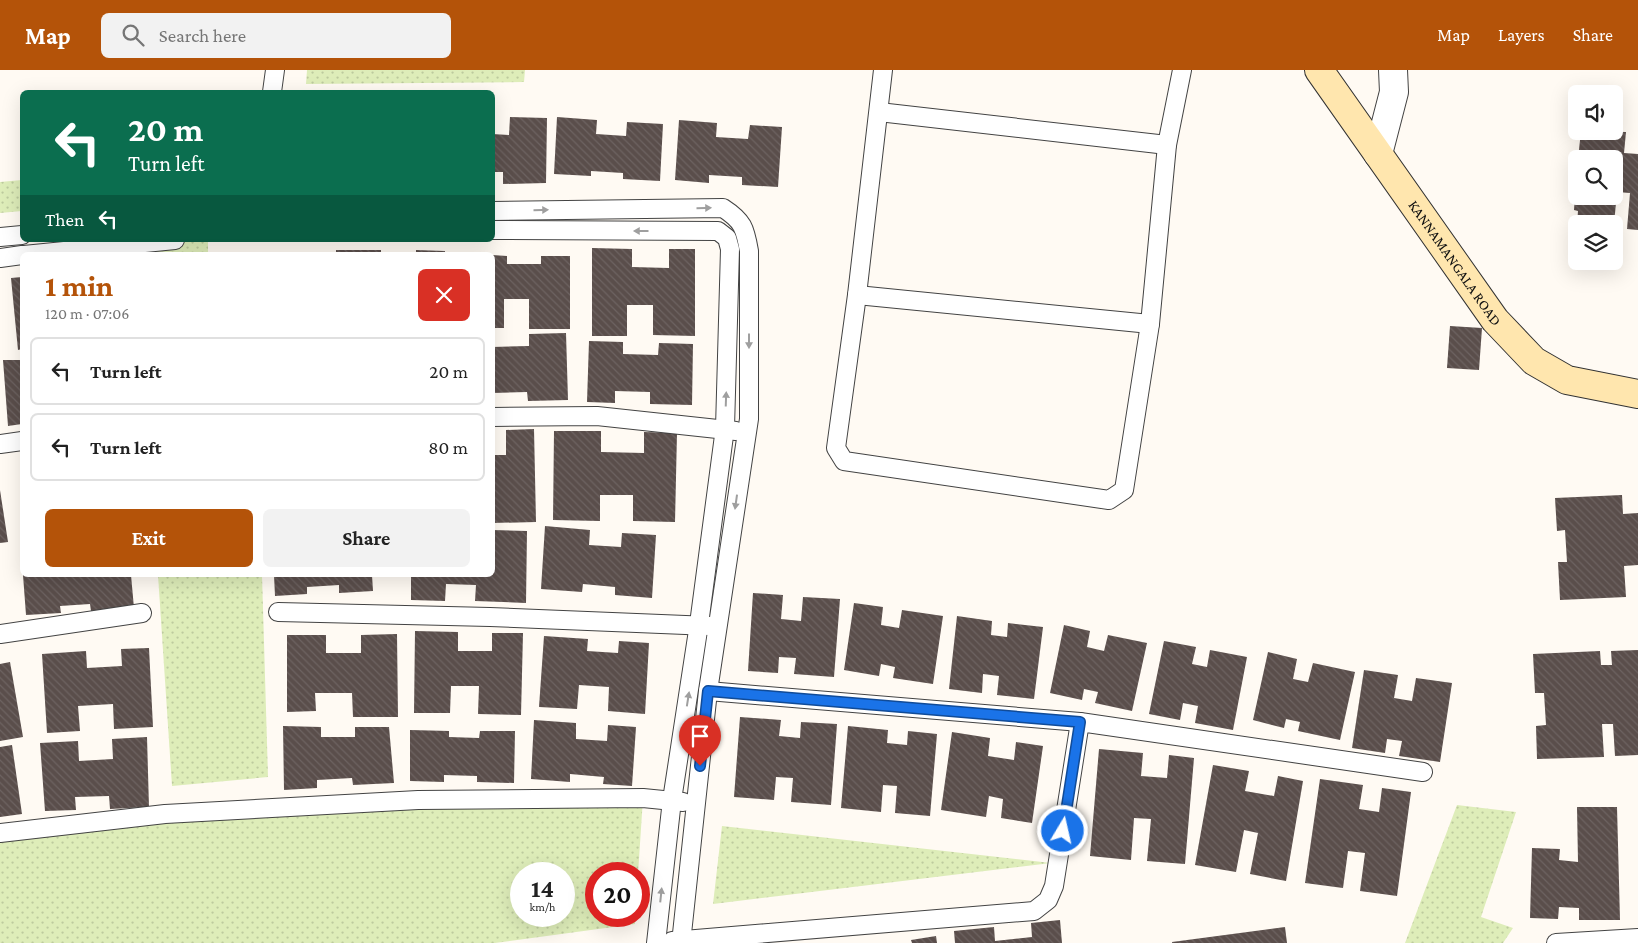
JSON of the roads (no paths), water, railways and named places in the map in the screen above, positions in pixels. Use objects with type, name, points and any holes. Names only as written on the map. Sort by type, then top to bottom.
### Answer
[{"type":"main road","name":"KANNAMANGALA ROAD","points":[[1319,70],[1495,320],[1534,361],[1567,380],[1638,394]]},
{"type":"street","points":[[1378,154],[1394,92],[1393,70]]},
{"type":"lane","points":[[272,90],[275,70]]},
{"type":"lane","points":[[883,70],[857,295],[836,448],[844,462],[1108,500],[1124,490],[1150,324],[1167,145],[1182,70]]},
{"type":"lane","points":[[878,112],[1167,145]]},
{"type":"lane","points":[[495,211],[723,208],[738,218],[746,232],[749,251],[749,419],[708,691],[681,941]]},
{"type":"lane","points":[[495,230],[718,231],[727,238],[730,249],[725,428],[699,624],[672,800],[656,943]]},
{"type":"lane","points":[[0,237],[20,235]]},
{"type":"lane","points":[[53,252],[155,242]]},
{"type":"lane","points":[[0,258],[20,255]]},
{"type":"lane","points":[[857,295],[1150,324]]},
{"type":"lane","points":[[495,417],[597,416],[725,428],[746,434]]},
{"type":"lane","points":[[0,444],[20,441]]},
{"type":"lane","points":[[278,612],[699,624],[718,628]]},
{"type":"lane","points":[[0,634],[142,614]]},
{"type":"lane","points":[[708,691],[1080,722],[1423,772]]},
{"type":"lane","points":[[660,943],[1034,910],[1048,900],[1054,886],[1080,722]]},
{"type":"lane","points":[[0,833],[165,814],[418,800],[643,798],[696,804]]},
{"type":"lane","points":[[1556,943],[1638,938]]}]
